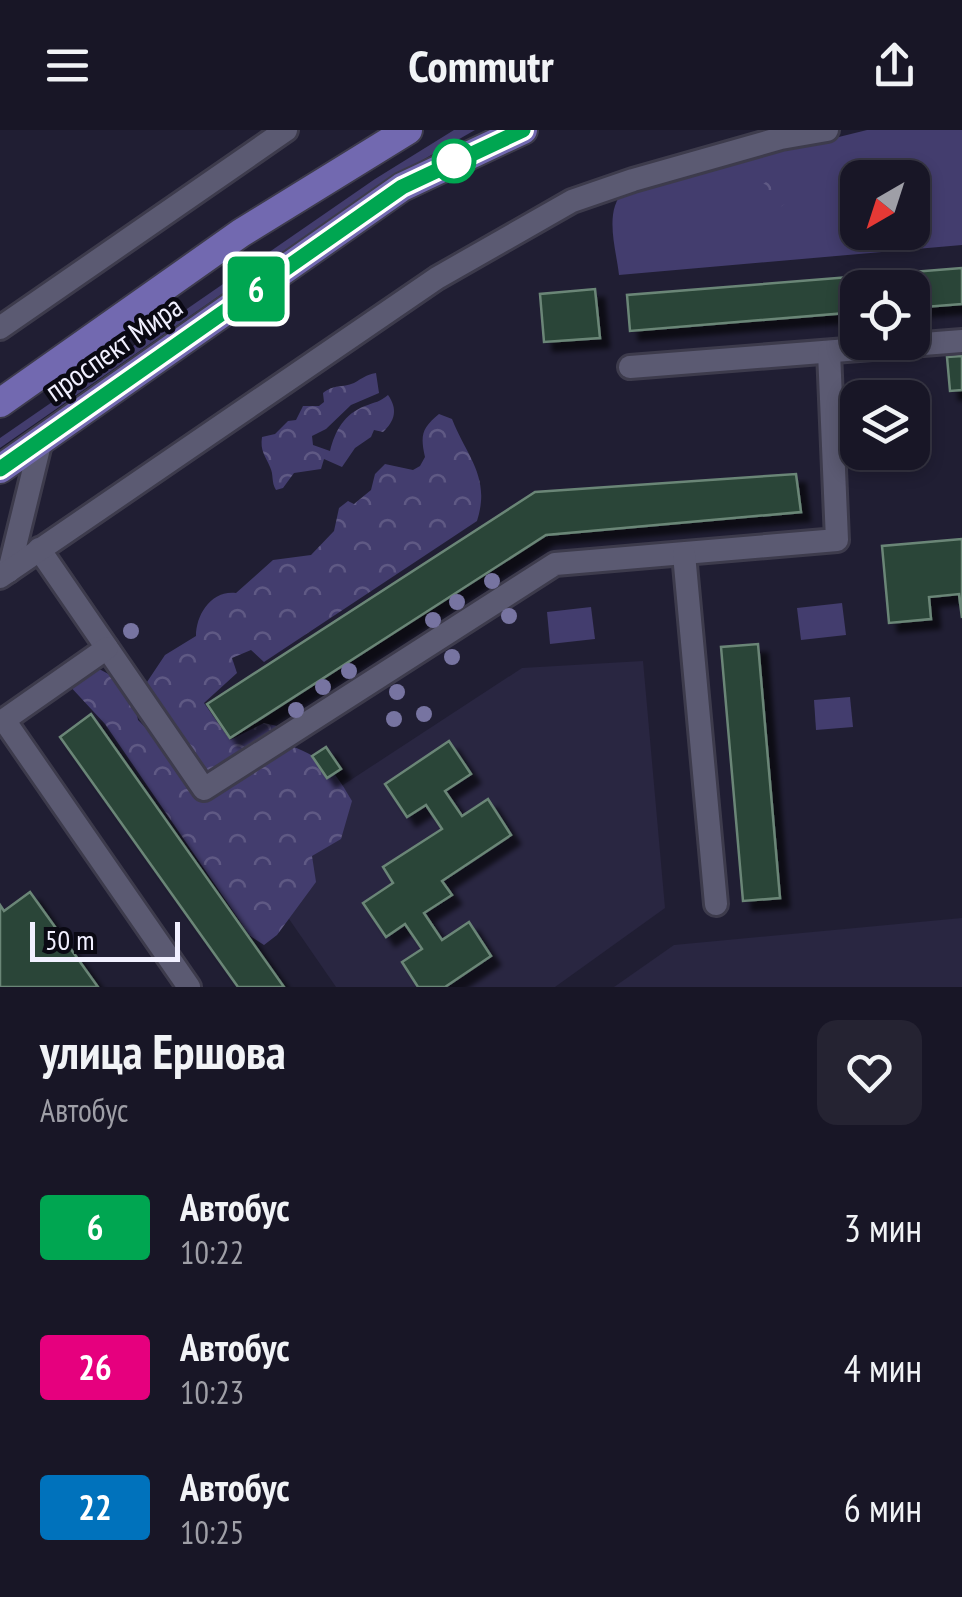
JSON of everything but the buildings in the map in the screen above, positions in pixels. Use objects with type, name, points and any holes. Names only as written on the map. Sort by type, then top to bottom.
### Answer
[{"type":"main road","name":"проспект Мира","points":[[0,404],[241,232],[408,130]]},
{"type":"main road","name":"проспект Мира","points":[[0,469],[402,187],[523,130]]},
{"type":"street","points":[[0,328],[286,130]]},
{"type":"street","points":[[5,574],[437,278],[572,201],[631,170],[780,134],[827,130]]},
{"type":"street","points":[[630,367],[962,341]]},
{"type":"street","points":[[40,549],[204,789],[555,564],[837,540],[828,352]]},
{"type":"street","points":[[5,574],[41,440]]},
{"type":"street","points":[[684,554],[716,904]]},
{"type":"street","points":[[107,648],[4,720],[189,987]]},
{"type":"shaded area","points":[[643,661],[665,908],[555,987],[336,987],[242,851],[522,668]]},
{"type":"shaded area","points":[[962,918],[962,987],[614,987],[674,945]]},
{"type":"green space","points":[[454,130],[475,130],[379,185],[0,448],[0,438],[375,179]]},
{"type":"green space","points":[[867,130],[962,130],[962,245],[930,248],[930,160],[840,160],[840,250],[905,250],[619,275],[613,219],[618,198],[625,190]]},
{"type":"green space","points":[[769,180],[784,185],[790,195],[786,203],[767,216],[753,206],[760,186]]},
{"type":"green space","points":[[376,373],[379,393],[351,405],[326,429],[312,436],[313,445],[330,451],[346,418],[388,395],[394,410],[387,428],[383,432],[374,430],[342,467],[324,459],[321,469],[294,473],[283,488],[276,490],[262,449],[262,437],[275,434],[288,421],[296,420],[303,406],[319,406],[327,390]]},
{"type":"green space","points":[[439,414],[452,419],[479,479],[481,506],[477,521],[264,662],[251,650],[232,658],[237,673],[204,703],[230,740],[264,723],[277,726],[284,743],[325,764],[352,801],[341,839],[312,856],[316,882],[277,935],[264,945],[250,936],[105,724],[67,683],[69,669],[101,670],[127,684],[132,689],[138,720],[156,738],[145,685],[165,655],[196,636],[199,620],[212,600],[236,593],[273,560],[311,555],[334,531],[339,508],[348,501],[354,504],[371,490],[375,474],[385,464],[413,470],[420,466],[425,457],[424,433]]},
{"type":"green space","points":[[842,603],[846,635],[801,640],[797,608]]},
{"type":"green space","points":[[591,607],[595,639],[550,644],[547,612]]},
{"type":"green space","points":[[850,697],[853,727],[816,730],[814,700]]},
{"type":"bus line","name":"6","points":[[0,469],[402,187],[523,130]]}]
